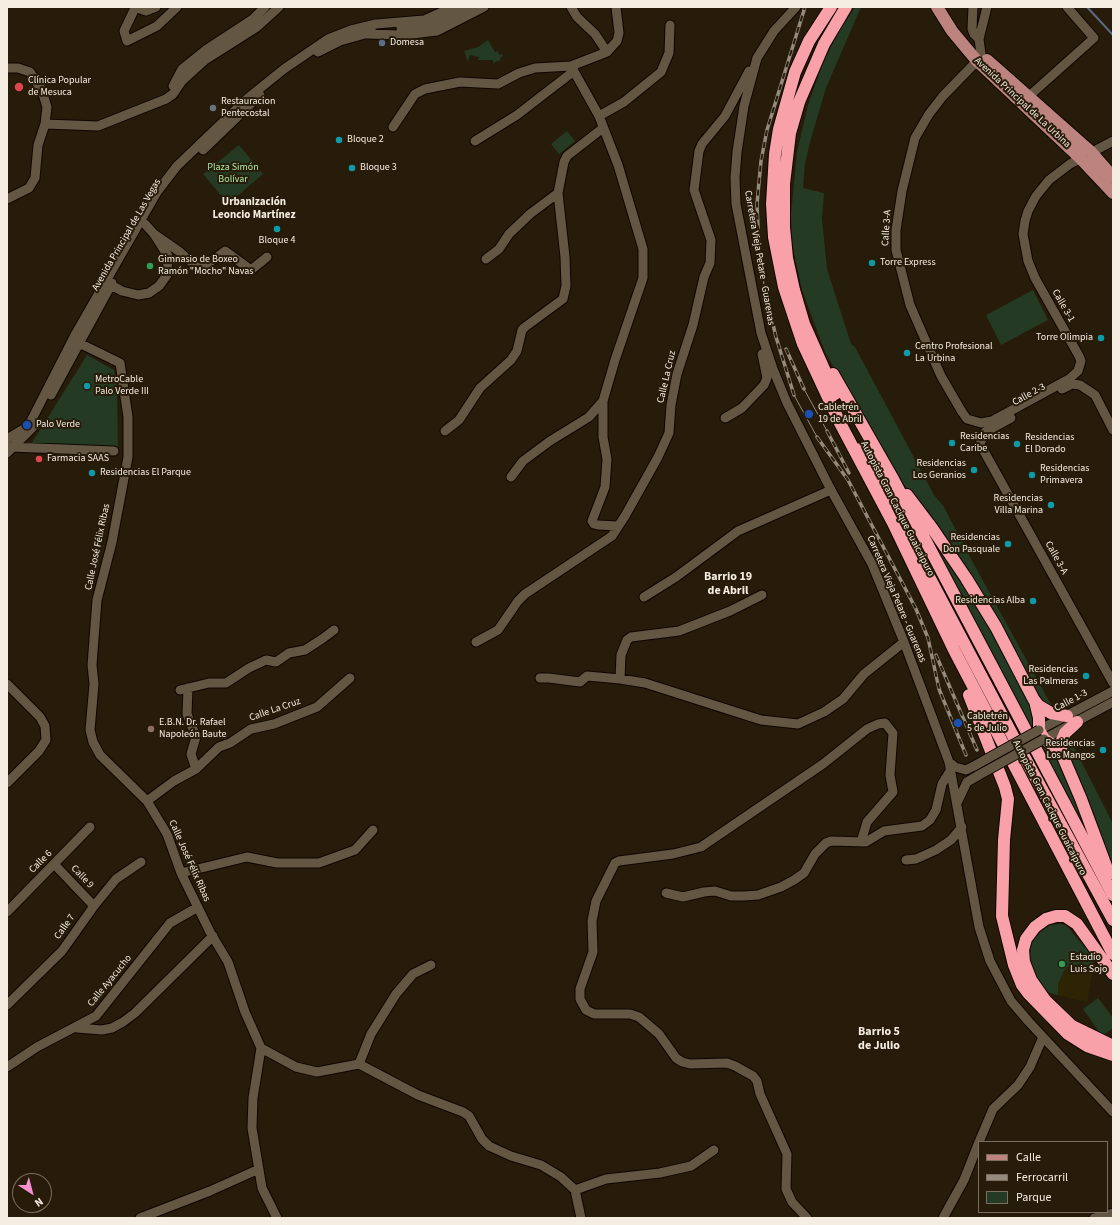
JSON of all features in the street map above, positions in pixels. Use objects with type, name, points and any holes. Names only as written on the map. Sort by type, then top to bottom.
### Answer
[{"type":"highway","name":"Autopista Gran Cacique Guaicaipuro","points":[[829,10],[809,41],[795,72],[779,129],[773,186],[774,237],[784,287],[803,344],[840,423],[893,523],[943,629],[1088,909],[1113,954]]},
{"type":"highway","name":"Autopista Gran Cacique Guaicaipuro","points":[[843,12],[824,44],[799,102],[790,133],[784,184],[784,227],[787,258],[798,306],[844,415],[878,477],[971,657],[1113,920]]},
{"type":"highway","points":[[816,350],[828,364],[893,479],[1112,894]]},
{"type":"highway","points":[[893,479],[932,528],[966,578],[996,627],[1034,700],[1042,735],[1064,758]]},
{"type":"highway","points":[[943,629],[987,738],[1008,798],[1004,840],[1002,916],[1014,965],[1022,985],[1028,993],[1068,1034],[1087,1046],[1113,1055]]},
{"type":"highway","points":[[1034,700],[1039,706],[1051,713],[1072,719],[1062,740],[1062,752],[1112,882],[1112,894]]},
{"type":"highway","points":[[1113,974],[1077,924],[1065,916],[1056,916],[1046,919],[1035,927],[1026,939],[1023,950],[1024,962],[1031,980],[1045,1000],[1072,1026],[1113,1046]]},
{"type":"main road","name":"Avenida Principal de La Urbina","points":[[937,7],[952,31],[979,58],[1086,155],[1113,176]]},
{"type":"main road","name":"Avenida Principal de La Urbina","points":[[947,7],[979,58],[1028,97],[1086,155],[1113,193]]},
{"type":"street","points":[[156,7],[146,11],[135,8],[124,31],[127,41],[157,26],[177,7]]},
{"type":"street","points":[[166,99],[182,69],[207,49],[253,19],[265,7]]},
{"type":"street","points":[[45,124],[98,126],[166,99],[173,94],[182,81],[205,60],[257,27],[279,7]]},
{"type":"street","name":"Avenida Principal de Las Vegas","points":[[9,449],[35,424],[160,196],[171,181],[259,96],[296,66],[322,50],[376,24],[424,20],[453,7]]},
{"type":"street","points":[[362,31],[424,27],[470,7]]},
{"type":"street","name":"Avenida Principal de Las Vegas","points":[[7,439],[24,429],[31,421],[74,335],[157,192],[177,166],[248,98],[284,69],[328,39],[362,31],[403,34],[437,31],[484,7]]},
{"type":"street","points":[[571,7],[577,17],[595,34],[607,52]]},
{"type":"street","points":[[475,141],[517,115],[572,68],[607,52],[617,41],[619,33],[616,7]]},
{"type":"street","name":"Carretera Vieja Petare - Guarenas","points":[[796,7],[777,26],[757,58],[744,106],[735,178],[739,224],[763,337],[773,369],[787,403],[831,490],[868,557],[904,642],[950,766],[979,927],[990,961],[1012,1001],[1043,1037],[1113,1112]]},
{"type":"street","points":[[973,7],[972,29],[974,34],[979,38]]},
{"type":"street","points":[[979,58],[979,38],[987,7]]},
{"type":"street","points":[[1028,97],[1094,38],[1067,7]]},
{"type":"street","points":[[599,116],[624,102],[661,72],[669,53],[670,25]]},
{"type":"street","name":"Calle La Cruz","points":[[476,642],[498,630],[518,601],[525,594],[612,536],[626,516],[643,486],[669,433],[671,405],[677,374],[693,325],[704,277],[710,263],[711,240],[694,190],[699,151],[702,144],[725,116],[757,58]]},
{"type":"street","name":"Calle 3-A","points":[[976,422],[967,418],[962,412],[941,376],[910,305],[896,250],[897,224],[902,191],[915,138],[934,108],[979,58]]},
{"type":"street","points":[[7,68],[18,68],[30,72],[36,80],[47,107],[45,124],[38,145],[35,178],[29,188],[7,199]]},
{"type":"street","points":[[393,127],[415,94],[425,89],[460,82],[498,84],[519,73],[535,68],[572,68]]},
{"type":"street","points":[[572,68],[599,116],[618,165],[643,248],[643,278],[615,360],[603,401],[603,437],[607,459],[605,487],[592,521],[594,524],[598,525],[618,526]]},
{"type":"street","points":[[445,431],[459,420],[480,388],[511,360],[516,351],[522,330],[525,326],[563,300],[566,286],[566,265],[558,193],[564,162],[567,156],[603,128]]},
{"type":"street","name":"Calle 3-1","points":[[976,422],[985,423],[992,421],[1069,379],[1080,366],[1079,356],[1034,278],[1026,255],[1023,234],[1028,211],[1036,196],[1049,180],[1086,155],[1113,141]]},
{"type":"street","points":[[486,259],[499,249],[509,234],[530,214],[558,193]]},
{"type":"street","points":[[111,285],[122,291],[138,295],[149,293],[159,286],[168,275],[168,256],[154,234],[145,224]]},
{"type":"street","points":[[154,234],[180,252],[198,268],[202,268],[225,251],[251,270],[267,257]]},
{"type":"street","points":[[74,335],[79,343]]},
{"type":"street","points":[[725,418],[742,408],[764,385],[767,378],[761,348],[763,337]]},
{"type":"street","name":"Calle José Félix Ribas","points":[[79,343],[120,364],[128,418],[128,457],[112,542],[97,600],[92,665],[94,684],[90,730],[93,742],[100,754],[147,801],[167,834],[181,873],[228,962],[248,1020],[261,1048]]},
{"type":"street","name":"Calle 2-3","points":[[980,444],[985,432],[1072,384],[1080,385],[1095,395],[1113,430]]},
{"type":"street","points":[[511,478],[523,461],[550,441],[589,417],[603,401]]},
{"type":"street","name":"Calle 3-A","points":[[980,444],[1113,683]]},
{"type":"street","points":[[9,449],[74,449],[114,451]]},
{"type":"street","points":[[644,597],[676,577],[738,531],[831,490]]},
{"type":"street","points":[[620,679],[621,655],[627,640],[631,637],[636,635],[679,631],[730,611],[762,595]]},
{"type":"street","points":[[196,769],[191,754],[196,738],[187,714],[184,689],[209,683],[226,684],[249,668],[266,660],[276,662],[289,653],[305,650],[334,630]]},
{"type":"street","points":[[540,678],[580,682],[587,676],[645,683],[761,720],[798,724],[824,712],[842,699],[864,674],[904,642]]},
{"type":"street","name":"Calle La Cruz","points":[[147,801],[174,781],[196,769],[219,747],[230,744],[252,729],[274,724],[317,707],[350,678]]},
{"type":"street","points":[[7,684],[40,717],[45,726],[46,740],[39,752],[7,783]]},
{"type":"street","name":"Calle 1-3","points":[[1072,719],[1113,691]]},
{"type":"street","name":"Calle 1-3","points":[[1042,735],[1072,719],[1113,702]]},
{"type":"street","points":[[807,1218],[792,1202],[786,1189],[788,1154],[760,1094],[757,1081],[753,1076],[727,1063],[690,1064],[682,1062],[676,1058],[659,1034],[639,1017],[630,1014],[594,1014],[586,1010],[580,999],[580,989],[593,952],[592,921],[596,901],[615,864],[619,861],[673,854],[701,846],[775,798],[823,764],[867,729],[878,724],[885,723],[893,733],[890,775],[893,792],[867,822],[861,842]]},
{"type":"street","points":[[666,893],[683,897],[715,891],[731,896],[758,895],[781,887],[800,877],[821,847],[826,843],[831,841],[866,842],[884,831],[922,826],[930,820],[936,810],[942,784],[950,766],[966,770],[1042,735]]},
{"type":"street","points":[[957,803],[967,782],[1042,735]]},
{"type":"street","points":[[906,860],[921,857],[936,850],[951,840],[962,826]]},
{"type":"street","name":"Calle 6","points":[[7,912],[90,827]]},
{"type":"street","points":[[181,873],[247,857],[277,863],[319,863],[355,850],[373,830]]},
{"type":"street","name":"Calle 7","points":[[7,1005],[62,951],[94,906],[116,879],[141,862]]},
{"type":"street","name":"Calle 9","points":[[54,864],[94,906]]},
{"type":"street","name":"Calle Ayacucho","points":[[7,1067],[37,1047],[74,1029],[96,1016],[170,923],[198,907]]},
{"type":"street","points":[[74,1029],[102,1030],[118,1025],[135,1013],[213,936]]},
{"type":"street","points":[[359,1064],[371,1034],[396,994],[413,974],[432,965]]},
{"type":"street","points":[[979,1141],[993,1109],[1021,1081],[1030,1067],[1043,1037]]},
{"type":"street","points":[[277,1218],[262,1188],[252,1114],[256,1074],[261,1048],[281,1061],[296,1068],[317,1072],[359,1064],[418,1095],[463,1112],[469,1116],[482,1139],[489,1146],[511,1156],[541,1165],[561,1177],[575,1190],[581,1218]]},
{"type":"street","points":[[943,1218],[964,1180],[978,1145]]},
{"type":"street","points":[[575,1190],[606,1180],[660,1173],[691,1166],[714,1150]]},
{"type":"street","points":[[140,1218],[210,1191],[259,1169]]},
{"type":"street","points":[[1094,1218],[1113,1213]]},
{"type":"green space","points":[[855,7],[861,7],[826,88],[810,142],[805,164],[803,188],[824,193],[822,219],[827,269],[851,344],[855,347],[934,495],[944,507],[1053,708],[1067,708],[1061,711],[1044,706],[925,513],[893,470],[825,352],[802,290],[792,243],[791,214],[797,152],[808,105],[823,62],[842,26]]},
{"type":"green space","points":[[488,40],[495,52],[497,51],[500,55],[502,54],[503,56],[500,58],[501,60],[493,63],[493,60],[478,60],[479,57],[470,55],[468,62],[464,51],[478,47]]},
{"type":"green space","points":[[567,131],[575,141],[559,154],[551,144]]},
{"type":"green space","name":"Plaza Simón Bolívar","points":[[239,145],[263,174],[228,204],[203,174]]},
{"type":"green space","points":[[1033,290],[1048,320],[1001,345],[986,315]]},
{"type":"green space","points":[[87,355],[114,370],[117,388],[118,451],[30,446]]},
{"type":"green space","points":[[919,517],[959,572],[1031,701],[1034,725],[1031,728]]},
{"type":"green space","points":[[1076,728],[1070,739],[1113,824],[1113,869],[1064,747],[1065,741]]},
{"type":"green space","points":[[1047,745],[1055,752],[1086,825],[1081,828],[1039,750]]},
{"type":"green space","name":"Estadio Luis Sojo","points":[[1048,925],[1066,925],[1094,958],[1087,1002],[1046,992],[1032,968],[1029,955],[1032,942],[1040,930]]},
{"type":"green space","points":[[1098,998],[1113,1018],[1113,1028],[1102,1036],[1083,1009]]},
{"type":"sand","points":[[1081,964],[1092,969],[1087,1002],[1058,995],[1058,984],[1064,971],[1067,967]]},
{"type":"waterway","points":[[1087,7],[1113,35]]},
{"type":"tram line","points":[[804,389],[827,431]]},
{"type":"tram line","points":[[794,395],[817,437]]},
{"type":"railway","points":[[794,395],[776,337],[765,290],[759,252],[757,204],[761,161],[767,130],[805,7]]},
{"type":"railway","points":[[786,349],[804,389]]},
{"type":"railway","points":[[827,431],[849,473]]},
{"type":"railway","points":[[817,437],[848,480],[916,609],[928,638],[939,689],[966,755]]},
{"type":"railway","points":[[936,655],[977,750]]},
{"type":"place","name":"Domesa","points":[[382,43]]},
{"type":"place","name":"Clínica Popular de Mesuca","points":[[19,87]]},
{"type":"place","name":"Restauracion Pentecostal","points":[[213,108]]},
{"type":"place","name":"Bloque 2","points":[[339,140]]},
{"type":"place","name":"Bloque 3","points":[[352,168]]},
{"type":"place","name":"Bloque 4","points":[[277,229]]},
{"type":"place","name":"Torre Express","points":[[872,263]]},
{"type":"place","name":"Gimnasio de Boxeo Ramón \"Mocho\" Navas","points":[[150,266]]},
{"type":"place","name":"Torre Olimpia","points":[[1101,338]]},
{"type":"place","name":"Centro Profesional La Urbina","points":[[907,353]]},
{"type":"place","name":"MetroCable Palo Verde III","points":[[87,386]]},
{"type":"place","name":"Cabletrén 19 de Abril","points":[[809,414]]},
{"type":"place","name":"Palo Verde","points":[[27,425]]},
{"type":"place","name":"Residencias Caribe","points":[[952,443]]},
{"type":"place","name":"Residencias El Dorado","points":[[1017,444]]},
{"type":"place","name":"Farmacia SAAS","points":[[39,459]]},
{"type":"place","name":"Residencias Los Geranios","points":[[974,470]]},
{"type":"place","name":"Residencias El Parque","points":[[92,473]]},
{"type":"place","name":"Residencias Primavera","points":[[1032,475]]},
{"type":"place","name":"Residencias Villa Marina","points":[[1051,505]]},
{"type":"place","name":"Residencias Don Pasquale","points":[[1008,544]]},
{"type":"place","name":"Residencias Alba","points":[[1033,601]]},
{"type":"place","name":"Residencias Las Palmeras","points":[[1086,676]]},
{"type":"place","name":"Cabletrén 5 de Julio","points":[[958,723]]},
{"type":"place","name":"E.B.N. Dr. Rafael Napoleón Baute","points":[[151,729]]},
{"type":"place","name":"Residencias Los Mangos","points":[[1103,750]]},
{"type":"place","name":"Estadio Luis Sojo","points":[[1062,964]]},
{"type":"district","name":"Urbanización Leoncio Martínez","points":[[254,209]]},
{"type":"district","name":"Barrio 19 de Abril","points":[[728,584]]},
{"type":"district","name":"Barrio 5 de Julio","points":[[879,1039]]}]
